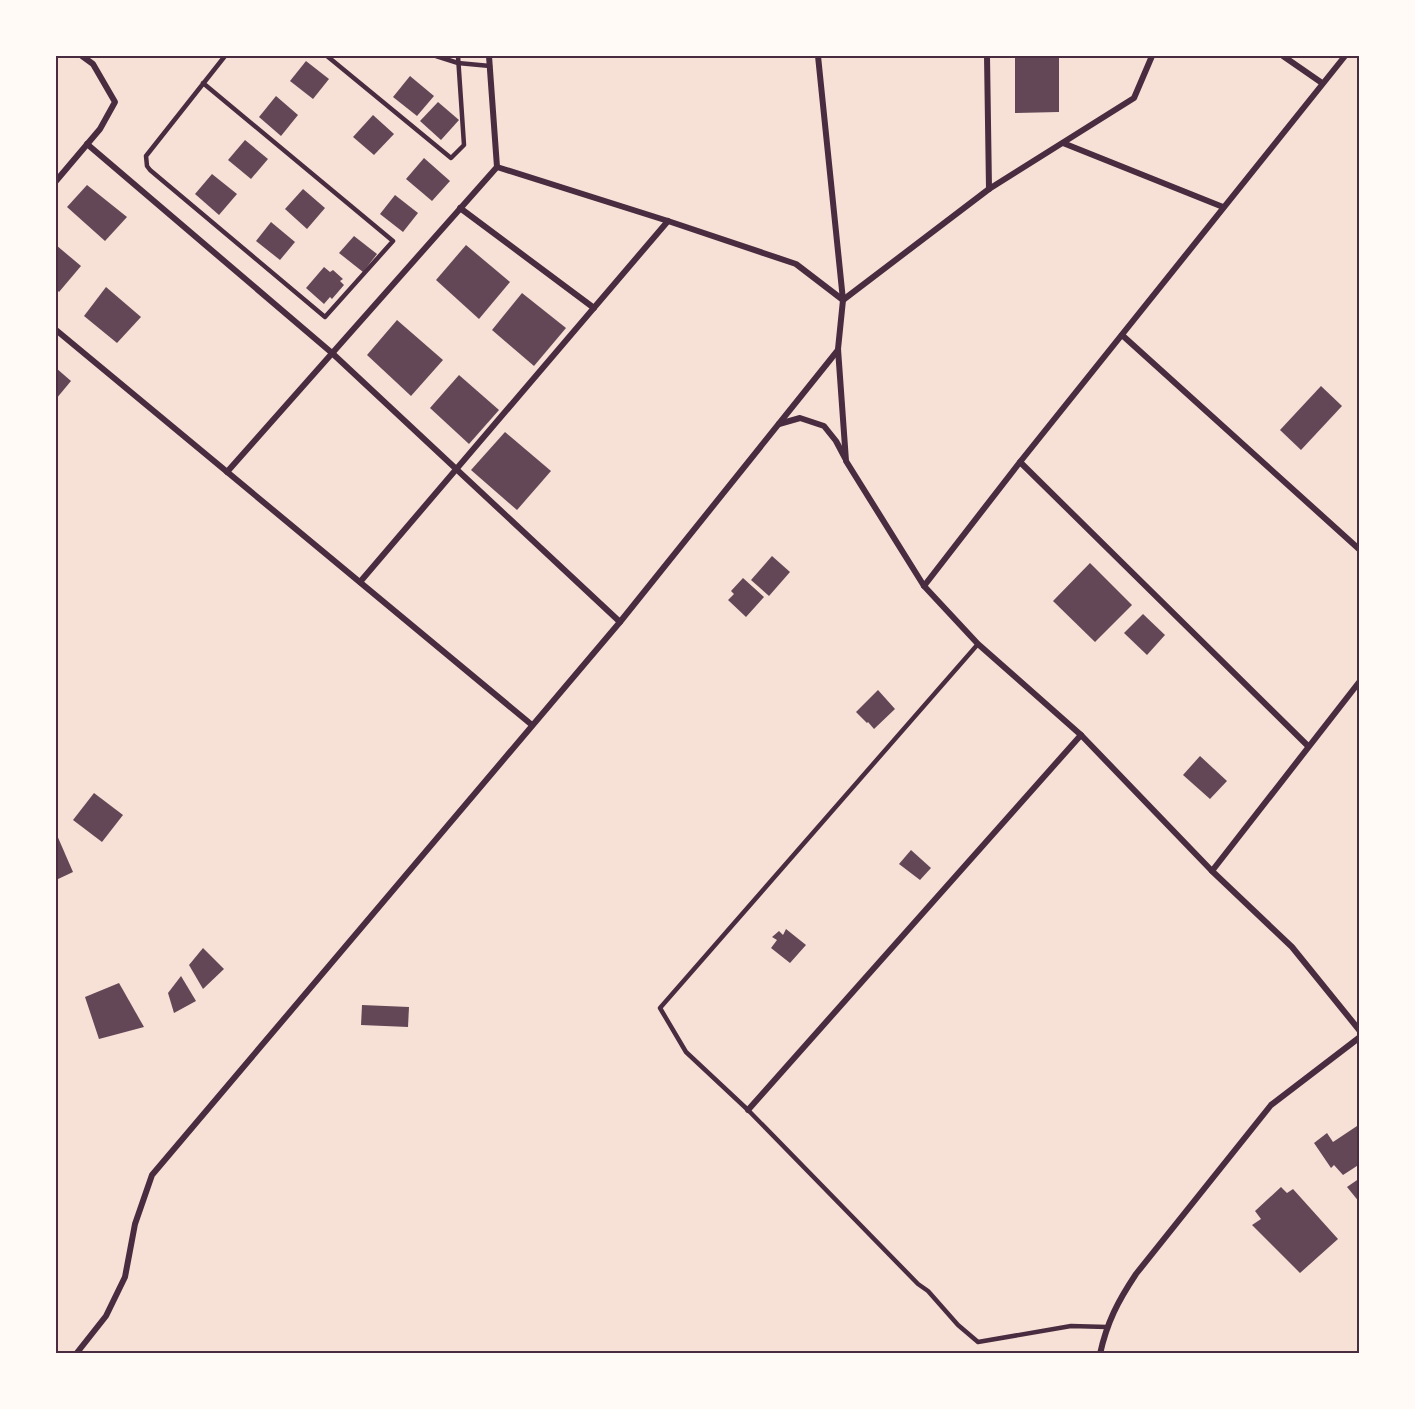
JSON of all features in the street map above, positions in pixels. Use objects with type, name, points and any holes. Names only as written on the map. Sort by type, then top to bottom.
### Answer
[{"type":"street","points":[[56,181],[100,129],[115,102],[93,63],[82,56]]},
{"type":"street","points":[[227,472],[497,167],[489,56]]},
{"type":"street","points":[[818,56],[843,300],[838,349],[846,461]]},
{"type":"street","points":[[987,56],[989,189]]},
{"type":"street","points":[[843,300],[989,189],[1134,98],[1152,56]]},
{"type":"street","points":[[1282,56],[1322,84]]},
{"type":"street","points":[[924,586],[1020,462],[1345,56]]},
{"type":"street","points":[[1063,143],[1224,207]]},
{"type":"street","points":[[87,144],[333,353],[620,622]]},
{"type":"street","points":[[497,167],[796,264],[843,300]]},
{"type":"street","points":[[460,208],[594,308]]},
{"type":"street","points":[[360,582],[668,221]]},
{"type":"street","points":[[56,330],[532,725]]},
{"type":"street","points":[[1122,335],[1359,550]]},
{"type":"street","points":[[76,1353],[106,1316],[125,1277],[135,1224],[152,1176],[620,622],[838,349]]},
{"type":"street","points":[[778,424],[800,417],[824,426],[836,441],[846,461],[924,586],[978,644],[1081,735],[1212,871],[1292,947],[1359,1031]]},
{"type":"street","points":[[1020,462],[1308,746]]},
{"type":"street","points":[[1212,871],[1359,681]]},
{"type":"street","points":[[748,1110],[1081,735]]},
{"type":"street","points":[[1100,1353],[1118,1300],[1136,1274],[1271,1105],[1359,1037]]},
{"type":"lane","points":[[203,83],[393,241],[325,316],[147,166],[146,156],[203,83],[225,56]]},
{"type":"lane","points":[[327,56],[452,158],[464,145],[458,56]]},
{"type":"lane","points":[[436,56],[458,63],[490,66]]},
{"type":"lane","points":[[978,644],[660,1008],[686,1052],[748,1110],[918,1284],[928,1291],[957,1325],[978,1342],[1071,1326],[1107,1327]]},
{"type":"building","points":[[1015,56],[1059,56],[1059,112],[1015,113]]},
{"type":"building","points":[[306,61],[329,79],[313,99],[290,81]]},
{"type":"building","points":[[410,76],[434,96],[417,116],[393,97]]},
{"type":"building","points":[[276,96],[298,115],[281,136],[259,117]]},
{"type":"building","points":[[438,102],[459,120],[441,140],[420,121]]},
{"type":"building","points":[[373,115],[394,134],[374,155],[353,137]]},
{"type":"building","points":[[245,140],[268,159],[251,179],[228,160]]},
{"type":"building","points":[[424,158],[450,181],[432,201],[406,179]]},
{"type":"building","points":[[212,174],[237,194],[219,215],[195,194]]},
{"type":"building","points":[[87,185],[127,217],[105,241],[67,207]]},
{"type":"building","points":[[303,189],[325,208],[307,229],[285,209]]},
{"type":"building","points":[[395,195],[418,213],[403,232],[380,214]]},
{"type":"building","points":[[271,222],[295,242],[280,260],[256,241]]},
{"type":"building","points":[[354,236],[377,254],[363,272],[339,253]]},
{"type":"building","points":[[56,245],[81,266],[59,292],[56,289]]},
{"type":"building","points":[[466,245],[510,282],[479,319],[436,280]]},
{"type":"building","points":[[324,267],[330,272],[333,270],[343,279],[340,281],[344,285],[332,299],[330,297],[324,304],[306,288]]},
{"type":"building","points":[[106,287],[141,317],[117,343],[84,316]]},
{"type":"building","points":[[522,293],[566,328],[534,366],[492,330]]},
{"type":"building","points":[[397,320],[443,360],[411,396],[367,355]]},
{"type":"building","points":[[56,368],[71,381],[56,399]]},
{"type":"building","points":[[459,375],[499,410],[469,444],[430,408]]},
{"type":"building","points":[[1321,386],[1342,406],[1301,450],[1280,430]]},
{"type":"building","points":[[505,432],[551,471],[517,510],[471,470]]},
{"type":"building","points":[[772,556],[790,572],[769,596],[751,580]]},
{"type":"building","points":[[1090,563],[1132,605],[1095,642],[1053,601]]},
{"type":"building","points":[[743,578],[764,597],[746,617],[728,600],[734,594],[731,591]]},
{"type":"building","points":[[1143,614],[1165,635],[1147,655],[1124,633]]},
{"type":"building","points":[[878,690],[895,709],[874,729],[856,712]]},
{"type":"building","points":[[1200,756],[1227,781],[1210,799],[1183,775]]},
{"type":"building","points":[[94,793],[123,815],[102,842],[73,820]]},
{"type":"building","points":[[56,833],[73,872],[56,880]]},
{"type":"building","points":[[911,850],[931,868],[920,880],[899,864]]},
{"type":"building","points":[[786,929],[806,945],[790,963],[771,948],[777,940],[772,937],[779,931],[783,935]]},
{"type":"building","points":[[203,948],[224,969],[203,989],[189,965]]},
{"type":"building","points":[[181,976],[196,1001],[174,1013],[168,993]]},
{"type":"building","points":[[119,983],[144,1027],[99,1039],[85,997]]},
{"type":"building","points":[[362,1005],[409,1007],[408,1027],[361,1025]]},
{"type":"building","points":[[1360,1124],[1360,1164],[1343,1175],[1334,1165],[1331,1168],[1314,1143],[1327,1133],[1333,1142]]},
{"type":"building","points":[[1360,1178],[1360,1203],[1347,1187]]},
{"type":"building","points":[[1281,1187],[1287,1193],[1293,1189],[1338,1239],[1300,1273],[1252,1225],[1261,1219],[1255,1211]]}]
